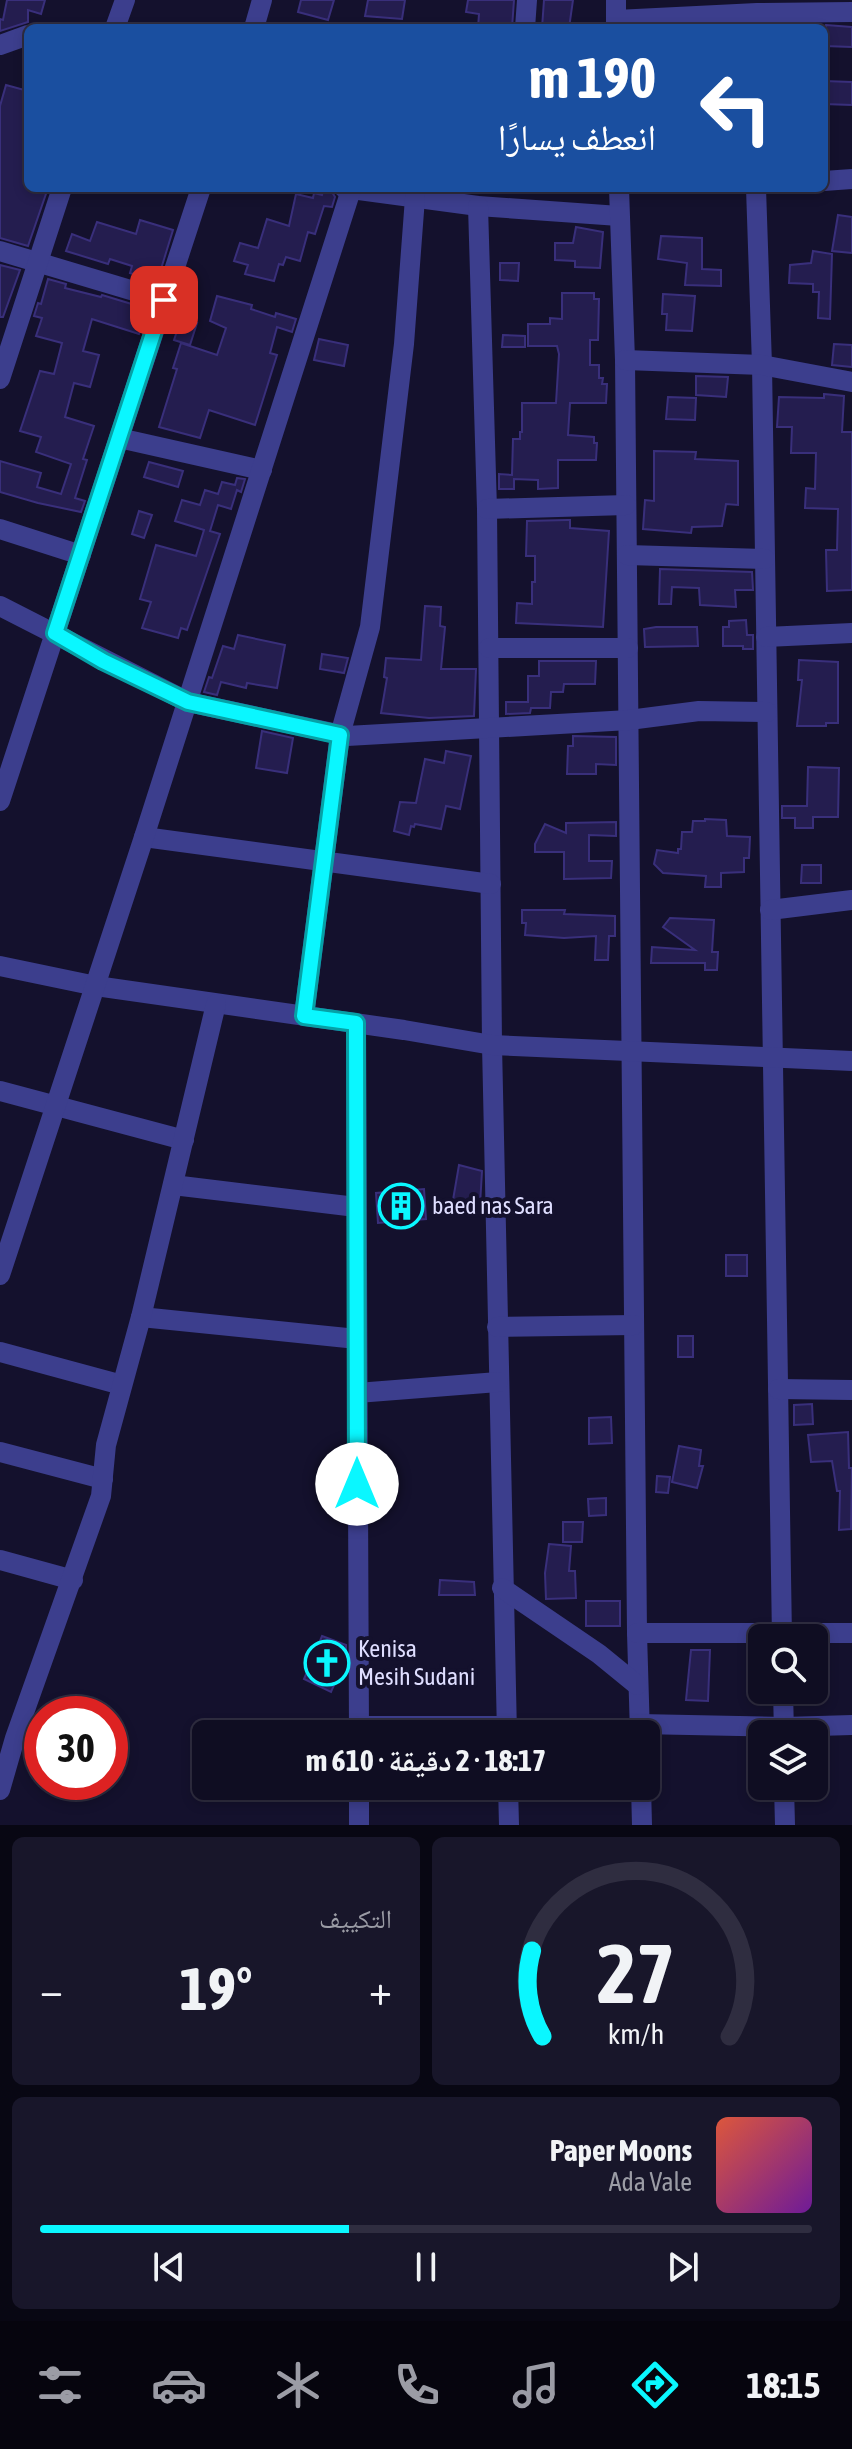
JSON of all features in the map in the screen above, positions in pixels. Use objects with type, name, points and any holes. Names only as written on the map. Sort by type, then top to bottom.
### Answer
[{"type":"street","points":[[116,24],[125,0]]},
{"type":"street","points":[[255,24],[262,0]]},
{"type":"street","points":[[525,24],[527,0]]},
{"type":"street","points":[[616,16],[852,12]]},
{"type":"street","points":[[0,45],[24,36]]},
{"type":"street","points":[[828,181],[852,179]]},
{"type":"street","points":[[0,379],[61,192]]},
{"type":"street","points":[[0,801],[200,192]]},
{"type":"street","points":[[0,1275],[188,702],[346,192]]},
{"type":"street","points":[[370,192],[478,206],[619,216]]},
{"type":"street","points":[[619,192],[625,360],[639,1720]]},
{"type":"street","points":[[756,192],[762,365],[782,1624]]},
{"type":"street","points":[[304,1016],[340,735],[370,627],[404,344],[415,198]]},
{"type":"street","points":[[478,206],[487,509],[492,1045],[507,1720]]},
{"type":"street","points":[[0,251],[164,300]]},
{"type":"street","points":[[625,360],[762,365],[852,382]]},
{"type":"street","points":[[119,438],[262,470]]},
{"type":"street","points":[[487,509],[626,505]]},
{"type":"street","points":[[0,529],[81,555]]},
{"type":"street","points":[[627,555],[765,559]]},
{"type":"street","points":[[0,606],[188,702],[340,735],[629,720],[699,711],[767,712]]},
{"type":"street","points":[[766,637],[852,633]]},
{"type":"street","points":[[489,648],[628,648]]},
{"type":"street","points":[[144,837],[491,884]]},
{"type":"street","points":[[770,910],[852,900]]},
{"type":"street","points":[[0,966],[96,986],[492,1045],[852,1061]]},
{"type":"street","points":[[0,1790],[8,1735],[73,1580],[101,1496],[106,1445],[141,1317],[216,1004]]},
{"type":"street","points":[[356,1023],[359,1720]]},
{"type":"street","points":[[0,1091],[184,1140]]},
{"type":"street","points":[[173,1185],[356,1207]]},
{"type":"street","points":[[141,1317],[357,1339]]},
{"type":"street","points":[[497,1327],[634,1325]]},
{"type":"street","points":[[0,1352],[122,1385]]},
{"type":"street","points":[[357,1393],[498,1382]]},
{"type":"street","points":[[778,1389],[852,1390]]},
{"type":"street","points":[[0,1452],[103,1479]]},
{"type":"street","points":[[0,1560],[73,1580]]},
{"type":"street","points":[[502,1588],[599,1654],[637,1685]]},
{"type":"street","points":[[637,1633],[748,1635]]},
{"type":"street","points":[[828,1634],[852,1633]]},
{"type":"street","points":[[828,1727],[852,1725]]},
{"type":"street","points":[[660,1729],[748,1730]]},
{"type":"street","points":[[359,1800],[359,1825]]},
{"type":"street","points":[[508,1800],[509,1825]]},
{"type":"street","points":[[641,1800],[642,1825]]},
{"type":"street","points":[[784,1800],[785,1825]]},
{"type":"building","points":[[7,0],[45,0],[41,14],[28,10],[28,22],[0,31],[0,19],[3,20]]},
{"type":"building","points":[[301,0],[334,0],[328,20],[298,12]]},
{"type":"building","points":[[368,0],[405,0],[402,19],[365,16]]},
{"type":"building","points":[[468,0],[514,0],[512,24],[478,24],[479,14],[466,12]]},
{"type":"building","points":[[544,0],[573,0],[570,24],[542,24]]},
{"type":"building","points":[[828,25],[852,27],[852,47],[828,46]]},
{"type":"building","points":[[828,81],[852,82],[852,105],[828,104]]},
{"type":"building","points":[[6,85],[24,90],[24,192],[47,192],[28,246],[0,238],[0,106]]},
{"type":"building","points":[[323,192],[332,192],[335,197],[332,207],[324,206],[315,234],[308,232],[300,261],[286,257],[283,265],[279,264],[274,281],[245,274],[248,265],[234,261],[240,243],[258,248],[267,219],[289,226],[296,194],[313,198],[314,193],[322,195]]},
{"type":"building","points":[[838,215],[852,217],[852,253],[832,251]]},
{"type":"building","points":[[140,220],[173,230],[157,282],[130,273],[132,266],[110,259],[108,264],[66,251],[72,234],[90,241],[97,222],[136,234]]},
{"type":"building","points":[[576,227],[603,232],[600,268],[575,267],[575,261],[555,260],[555,243],[573,243]]},
{"type":"building","points":[[661,236],[702,238],[702,269],[721,270],[721,286],[685,285],[687,263],[658,259]]},
{"type":"building","points":[[813,251],[832,254],[830,319],[818,318],[819,292],[813,292],[813,284],[789,283],[790,265],[811,263]]},
{"type":"building","points":[[500,263],[519,263],[518,281],[500,280]]},
{"type":"building","points":[[0,265],[20,270],[3,317],[0,317]]},
{"type":"building","points":[[48,279],[66,284],[65,288],[148,309],[139,334],[92,319],[83,351],[99,355],[90,387],[74,383],[65,417],[94,426],[75,498],[85,501],[81,512],[0,492],[0,461],[41,473],[37,487],[61,494],[71,464],[36,452],[41,437],[20,431],[40,371],[54,374],[62,343],[36,336],[42,318],[34,316]]},
{"type":"building","points":[[562,293],[594,293],[594,299],[599,299],[598,340],[590,340],[590,365],[599,365],[599,378],[603,378],[602,384],[607,384],[606,403],[570,403],[568,435],[594,437],[594,443],[597,443],[596,460],[558,460],[558,488],[538,489],[538,480],[514,479],[514,489],[499,489],[499,474],[512,475],[513,439],[520,439],[522,432],[522,403],[556,403],[557,346],[528,346],[528,324],[550,324],[550,318],[562,319]]},
{"type":"building","points":[[663,294],[695,296],[692,331],[666,330],[667,314],[662,314]]},
{"type":"building","points":[[217,296],[252,305],[251,309],[275,317],[276,313],[296,319],[292,332],[277,327],[270,353],[277,355],[255,425],[209,410],[200,438],[159,427],[177,369],[173,368],[181,343],[217,355],[226,328],[210,321]]},
{"type":"building","points":[[181,319],[197,323],[190,345],[174,340]]},
{"type":"building","points":[[503,335],[525,336],[525,347],[502,347]]},
{"type":"building","points":[[319,339],[348,345],[344,366],[314,360]]},
{"type":"building","points":[[834,344],[852,345],[852,367],[832,365]]},
{"type":"building","points":[[696,376],[728,377],[726,397],[696,395]]},
{"type":"building","points":[[824,394],[844,396],[842,432],[852,432],[852,590],[827,591],[826,550],[837,550],[838,509],[805,508],[806,488],[815,489],[816,453],[791,453],[792,427],[777,427],[779,397],[824,398]]},
{"type":"building","points":[[668,397],[696,398],[695,420],[666,419]]},
{"type":"building","points":[[654,451],[696,452],[695,459],[738,461],[738,505],[726,504],[722,526],[692,527],[691,533],[643,529],[645,500],[654,501]]},
{"type":"building","points":[[149,462],[183,471],[178,487],[144,477]]},
{"type":"building","points":[[237,478],[245,479],[241,492],[237,490],[231,509],[218,505],[210,531],[220,534],[187,630],[181,628],[178,638],[142,628],[151,602],[140,599],[156,545],[196,556],[204,530],[175,521],[182,500],[200,505],[205,490],[218,494],[222,482],[235,485]]},
{"type":"building","points":[[139,511],[152,515],[144,538],[132,534]]},
{"type":"building","points":[[570,520],[570,528],[609,531],[603,627],[516,623],[517,603],[532,604],[532,582],[535,582],[535,556],[526,556],[527,521]]},
{"type":"building","points":[[660,569],[752,572],[753,590],[735,590],[736,607],[700,605],[699,588],[672,587],[671,604],[659,604]]},
{"type":"building","points":[[425,606],[441,607],[440,626],[445,627],[441,669],[476,669],[474,716],[429,718],[381,713],[387,678],[384,677],[386,658],[421,660]]},
{"type":"building","points":[[746,620],[747,635],[753,635],[753,649],[723,646],[723,627],[729,627],[729,621]]},
{"type":"building","points":[[697,627],[698,646],[645,647],[644,629]]},
{"type":"building","points":[[238,635],[285,645],[277,688],[247,683],[246,688],[221,682],[217,695],[204,692],[223,646],[234,649]]},
{"type":"building","points":[[322,654],[348,658],[344,673],[320,669]]},
{"type":"building","points":[[799,660],[838,662],[838,723],[797,726],[802,680],[798,680]]},
{"type":"building","points":[[539,661],[596,661],[595,684],[564,684],[563,692],[551,692],[550,708],[531,708],[530,713],[506,714],[506,702],[528,702],[528,676],[539,676]]},
{"type":"building","points":[[262,731],[293,738],[287,773],[256,768]]},
{"type":"building","points":[[573,736],[616,737],[616,765],[596,764],[596,774],[567,774],[568,746],[573,746]]},
{"type":"building","points":[[446,751],[471,756],[460,809],[446,806],[441,829],[415,824],[411,826],[409,835],[394,831],[400,802],[416,803],[425,759],[444,763]]},
{"type":"building","points":[[808,767],[839,768],[838,817],[813,817],[813,828],[795,828],[795,818],[782,818],[782,806],[807,806]]},
{"type":"building","points":[[726,820],[727,836],[750,837],[749,858],[744,858],[744,872],[721,873],[721,887],[705,887],[706,876],[663,873],[654,864],[657,850],[678,853],[682,832],[692,832],[693,821]]},
{"type":"building","points":[[616,822],[616,836],[589,835],[589,861],[612,861],[611,878],[564,879],[564,852],[535,852],[535,844],[545,824],[566,833],[566,823]]},
{"type":"building","points":[[802,865],[821,865],[821,883],[801,883]]},
{"type":"building","points":[[522,910],[565,910],[564,914],[615,916],[615,936],[609,936],[608,960],[595,960],[596,936],[564,938],[525,935],[526,923],[522,923]]},
{"type":"building","points":[[670,918],[714,920],[712,952],[718,952],[717,970],[705,970],[705,963],[651,963],[652,947],[695,950],[663,927]]},
{"type":"building","points":[[459,1165],[482,1171],[480,1205],[453,1200]]},
{"type":"building","name":"baed nas Sara","points":[[424,1189],[426,1219],[378,1223],[376,1193]]},
{"type":"building","points":[[726,1255],[747,1255],[747,1276],[726,1276]]},
{"type":"building","points":[[678,1336],[693,1336],[693,1357],[678,1357]]},
{"type":"building","points":[[812,1404],[813,1424],[794,1425],[794,1405]]},
{"type":"building","points":[[611,1417],[612,1443],[589,1444],[589,1418]]},
{"type":"building","points":[[848,1432],[849,1468],[852,1468],[851,1529],[839,1530],[840,1491],[837,1491],[832,1461],[811,1462],[808,1435]]},
{"type":"building","points":[[679,1446],[701,1450],[699,1466],[703,1466],[697,1488],[672,1482]]},
{"type":"building","points":[[657,1476],[670,1477],[668,1493],[656,1492]]},
{"type":"building","points":[[606,1498],[606,1515],[589,1516],[588,1499]]},
{"type":"building","points":[[563,1522],[583,1522],[582,1542],[563,1542]]},
{"type":"building","points":[[549,1544],[571,1546],[569,1571],[575,1571],[576,1598],[546,1599],[545,1573]]},
{"type":"building","points":[[440,1580],[474,1582],[475,1595],[439,1595]]},
{"type":"building","points":[[586,1601],[620,1601],[620,1626],[586,1626]]},
{"type":"building","name":"Kenisa Mesih Sudani","points":[[322,1636],[346,1645],[346,1658],[331,1692],[304,1679]]},
{"type":"building","points":[[691,1650],[710,1650],[708,1701],[686,1700]]},
{"type":"place","name":"baed nas Sara","points":[[401,1206]]},
{"type":"place","name":"Kenisa Mesih Sudani","points":[[327,1663]]},
{"type":"route","points":[[164,300],[55,633],[103,661],[188,702],[340,735],[304,1016],[356,1023],[357,1484]]}]
